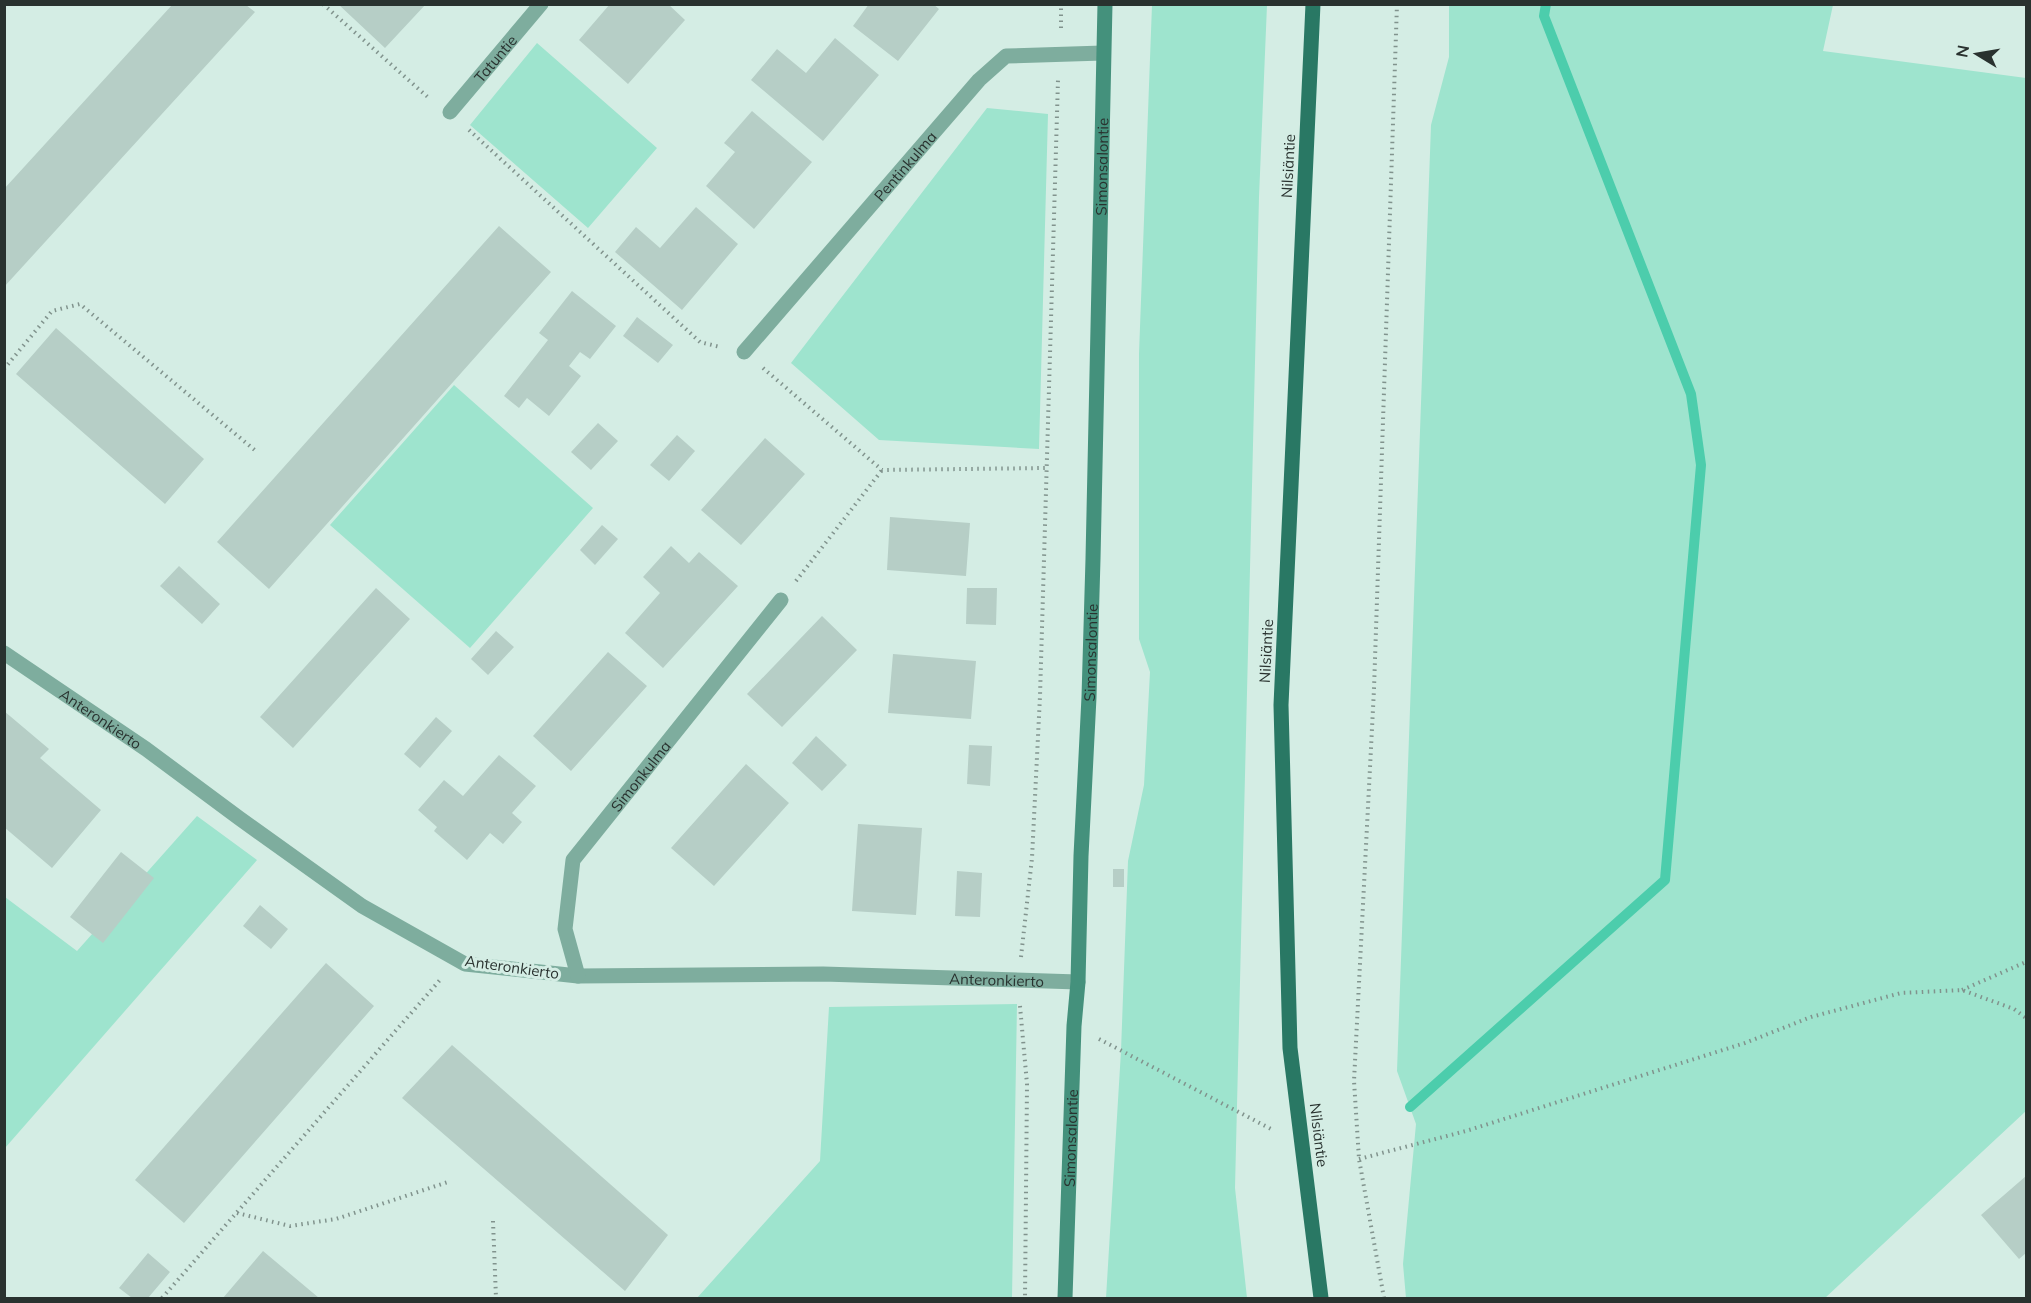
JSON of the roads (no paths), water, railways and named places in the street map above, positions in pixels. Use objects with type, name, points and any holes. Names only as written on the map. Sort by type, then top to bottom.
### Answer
[{"type":"main road","name":"Nilsiäntie","points":[[1313,4],[1281,705],[1290,1048],[1322,1299]]},
{"type":"street","name":"Tatuntie","points":[[450,112],[541,4]]},
{"type":"street","name":"Simonsalontie","points":[[1065,1299],[1094,560],[1105,4]]},
{"type":"street","name":"Pentinkulma","points":[[744,352],[980,80],[1006,56],[1103,53]]},
{"type":"street","name":"Simonkulma","points":[[578,975],[566,929],[573,860],[781,600]]},
{"type":"street","name":"Anteronkierto","points":[[4,653],[146,748],[362,906],[465,964],[578,975],[823,974],[1078,982]]},
{"type":"waterway","points":[[1410,1107],[1665,880],[1701,465],[1691,394],[1544,16],[1546,4]]}]
